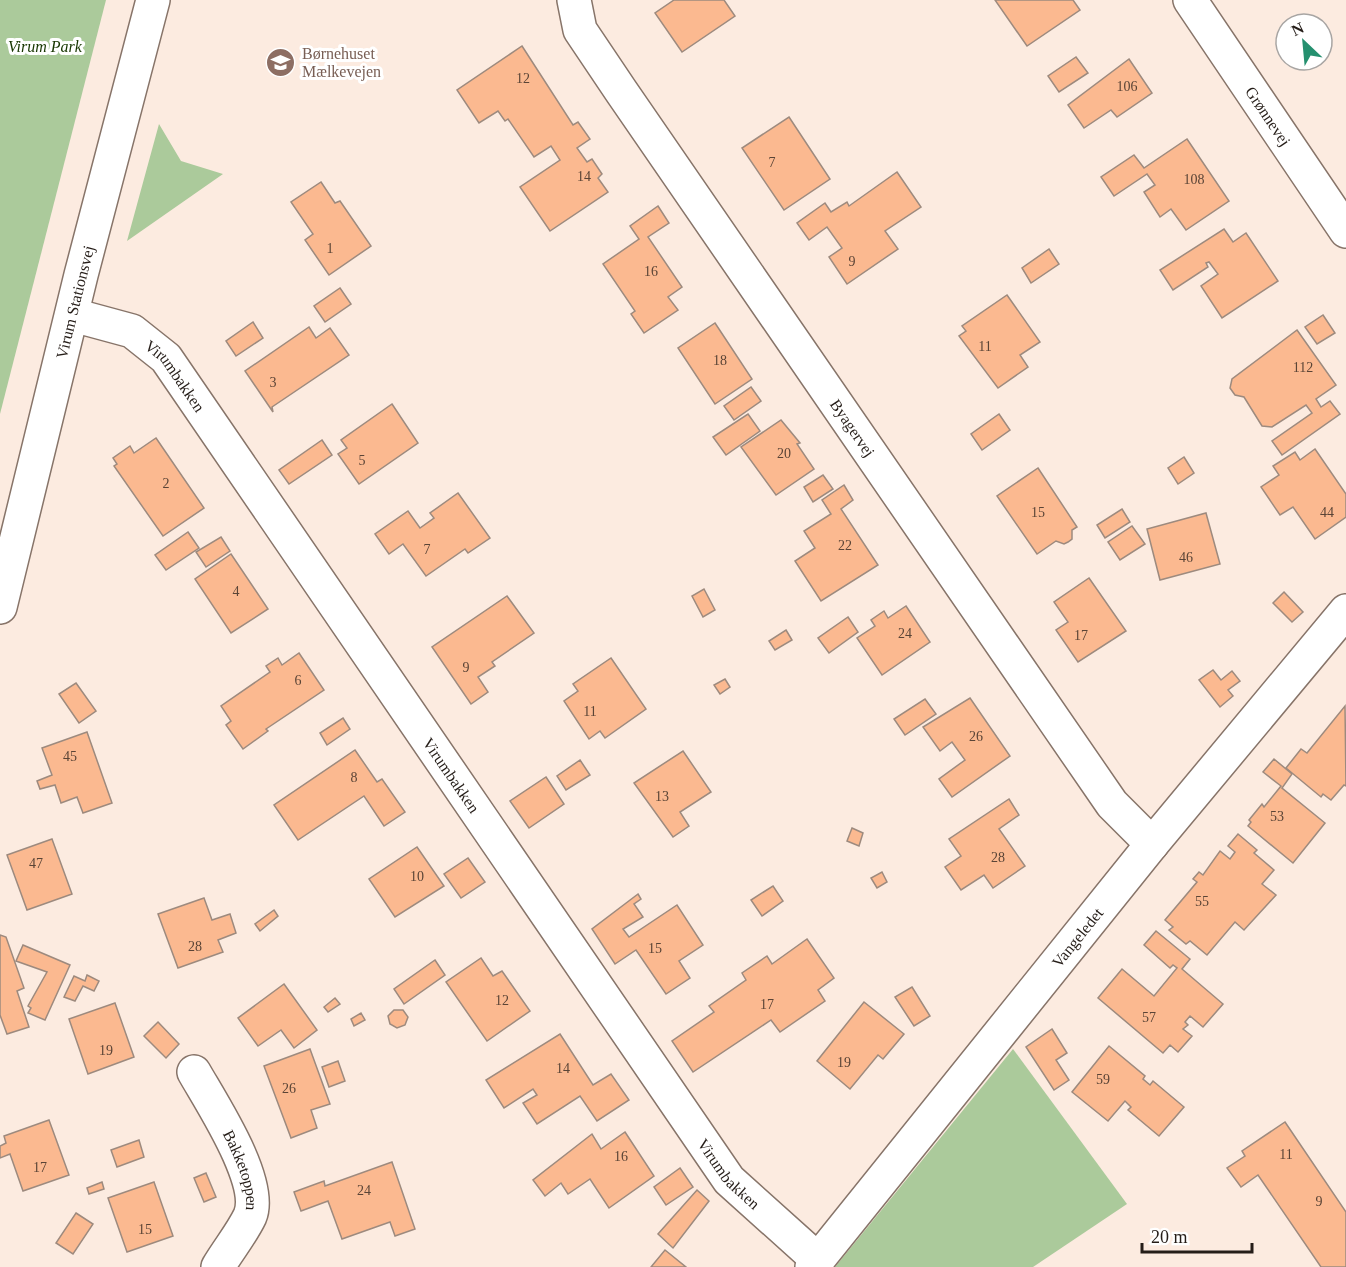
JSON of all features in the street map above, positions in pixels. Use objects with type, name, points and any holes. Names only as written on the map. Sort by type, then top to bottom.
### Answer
[{"type":"street","name":"Virum Stationsvej","points":[[0,607],[81,275],[153,0]]},
{"type":"street","name":"Byagervej","points":[[574,0],[580,30],[634,111],[1112,804],[1152,844]]},
{"type":"street","name":"Grønnevej","points":[[1190,0],[1346,231]]},
{"type":"street","name":"Virumbakken","points":[[73,315],[132,331],[166,358],[729,1180],[815,1264]]},
{"type":"street","name":"Vangeledet","points":[[815,1264],[1152,844],[1346,611]]},
{"type":"street","name":"Bakketoppen","points":[[194,1072],[237,1150],[251,1182],[251,1214],[218,1267]]},
{"type":"green space","name":"Virum Park","points":[[0,0],[106,0],[0,414]]},
{"type":"green space","points":[[159,124],[181,161],[223,174],[127,241]]},
{"type":"green space","points":[[1013,1049],[1127,1204],[1033,1267],[835,1267]]},
{"type":"building","points":[[674,0],[724,0],[735,16],[682,52],[655,13]]},
{"type":"building","points":[[995,0],[1073,0],[1080,10],[1027,46]]},
{"type":"building","points":[[522,46],[573,125],[578,122],[590,139],[577,148],[587,162],[592,159],[602,174],[598,178],[608,192],[550,231],[520,187],[560,160],[551,146],[534,157],[508,119],[505,121],[498,111],[479,123],[457,90]]},
{"type":"building","points":[[1076,57],[1088,73],[1059,92],[1048,76]]},
{"type":"building","points":[[1129,59],[1152,93],[1117,117],[1111,110],[1084,128],[1068,105]]},
{"type":"building","points":[[789,117],[830,179],[784,210],[742,148]]},
{"type":"building","points":[[1187,139],[1229,201],[1186,230],[1171,209],[1160,217],[1144,192],[1155,185],[1147,174],[1114,196],[1101,177],[1134,155],[1144,168]]},
{"type":"building","points":[[897,172],[921,207],[885,231],[898,249],[847,284],[829,257],[842,248],[827,227],[809,240],[797,223],[825,203],[831,212],[847,202],[849,206]]},
{"type":"building","points":[[321,182],[335,203],[340,201],[371,246],[329,275],[305,240],[313,234],[291,202]]},
{"type":"building","points":[[658,206],[669,223],[648,237],[682,287],[668,297],[678,310],[644,333],[631,314],[635,311],[603,264],[639,239],[630,226]]},
{"type":"building","points":[[1224,229],[1233,242],[1246,233],[1278,281],[1222,318],[1201,286],[1218,274],[1209,262],[1206,263],[1208,267],[1173,290],[1160,270]]},
{"type":"building","points":[[1049,249],[1059,264],[1031,283],[1022,268]]},
{"type":"building","points":[[340,288],[351,304],[325,322],[314,306]]},
{"type":"building","points":[[1007,295],[1040,342],[1020,355],[1028,367],[998,388],[959,336],[966,331],[962,326]]},
{"type":"building","points":[[1323,315],[1335,333],[1317,344],[1305,327]]},
{"type":"building","points":[[253,322],[263,338],[236,356],[226,341]]},
{"type":"building","points":[[715,323],[752,379],[715,404],[678,348]]},
{"type":"building","points":[[309,327],[316,338],[330,328],[349,355],[272,407],[273,412],[245,371]]},
{"type":"building","points":[[1297,330],[1336,385],[1316,399],[1321,407],[1330,401],[1340,414],[1282,455],[1272,441],[1312,413],[1306,405],[1272,427],[1262,426],[1244,397],[1235,395],[1230,388],[1232,379]]},
{"type":"building","points":[[751,387],[761,401],[734,420],[724,406]]},
{"type":"building","points":[[392,404],[418,443],[359,484],[338,454],[347,448],[341,440]]},
{"type":"building","points":[[748,414],[760,431],[726,455],[713,437]]},
{"type":"building","points":[[999,414],[1010,430],[982,450],[971,434]]},
{"type":"building","points":[[781,420],[800,443],[797,444],[814,469],[776,495],[741,447]]},
{"type":"building","points":[[156,438],[204,508],[163,536],[114,466],[117,464],[113,458],[130,446],[134,453]]},
{"type":"building","points":[[322,440],[332,455],[289,484],[279,470]]},
{"type":"building","points":[[1315,449],[1346,494],[1346,517],[1315,539],[1293,507],[1280,515],[1261,487],[1279,475],[1273,466],[1295,452],[1300,460]]},
{"type":"building","points":[[1184,457],[1194,473],[1178,484],[1168,468]]},
{"type":"building","points":[[1038,468],[1077,527],[1072,530],[1072,539],[1068,542],[1064,544],[1056,541],[1037,554],[997,496]]},
{"type":"building","points":[[823,475],[833,489],[813,502],[804,487]]},
{"type":"building","points":[[844,485],[853,500],[841,509],[878,565],[821,601],[795,561],[815,548],[804,531],[831,514],[822,500]]},
{"type":"building","points":[[458,493],[490,538],[468,553],[465,549],[426,576],[403,544],[389,554],[375,534],[408,511],[420,528],[434,518],[430,513]]},
{"type":"building","points":[[1122,509],[1130,522],[1105,538],[1097,525]]},
{"type":"building","points":[[1206,513],[1220,564],[1160,580],[1147,529]]},
{"type":"building","points":[[1132,526],[1145,544],[1120,560],[1108,542]]},
{"type":"building","points":[[188,532],[199,548],[166,570],[155,555]]},
{"type":"building","points":[[221,537],[230,551],[206,567],[196,552]]},
{"type":"building","points":[[231,554],[268,609],[231,633],[195,579]]},
{"type":"building","points":[[1089,578],[1126,631],[1078,662],[1056,630],[1068,622],[1054,602]]},
{"type":"building","points":[[704,589],[715,610],[703,617],[692,596]]},
{"type":"building","points":[[1284,592],[1303,612],[1292,622],[1273,603]]},
{"type":"building","points":[[507,596],[534,633],[492,662],[495,666],[478,677],[488,692],[471,704],[432,647]]},
{"type":"building","points":[[906,606],[930,642],[882,675],[857,638],[875,626],[871,620],[884,611],[888,618]]},
{"type":"building","points":[[848,617],[858,632],[829,653],[818,638]]},
{"type":"building","points":[[786,630],[792,640],[775,650],[769,641]]},
{"type":"building","points":[[299,653],[324,690],[266,729],[268,731],[243,749],[226,725],[231,721],[221,706],[270,672],[266,666],[278,658],[282,665]]},
{"type":"building","points":[[611,658],[646,709],[605,738],[600,731],[589,739],[564,701],[578,691],[573,684]]},
{"type":"building","points":[[1213,670],[1221,680],[1232,671],[1240,681],[1228,690],[1233,696],[1220,707],[1199,680]]},
{"type":"building","points":[[725,679],[730,687],[720,694],[714,685]]},
{"type":"building","points":[[76,683],[96,711],[79,723],[59,694]]},
{"type":"building","points":[[970,698],[1010,756],[952,797],[939,779],[965,760],[952,742],[940,751],[923,727]]},
{"type":"building","points":[[925,699],[936,714],[905,735],[894,719]]},
{"type":"building","points":[[1345,706],[1346,786],[1344,785],[1331,800],[1323,794],[1321,797],[1286,768],[1301,749],[1307,753]]},
{"type":"building","points":[[343,718],[350,729],[327,745],[320,733]]},
{"type":"building","points":[[87,732],[112,803],[83,813],[77,797],[61,803],[55,785],[40,789],[37,781],[52,775],[42,748]]},
{"type":"building","points":[[355,750],[377,782],[382,779],[405,812],[384,826],[364,796],[298,840],[274,805]]},
{"type":"building","points":[[683,751],[711,792],[680,812],[689,826],[673,837],[634,783]]},
{"type":"building","points":[[1274,759],[1292,774],[1282,788],[1325,823],[1293,863],[1248,826],[1251,822],[1249,820],[1262,804],[1264,807],[1281,786],[1263,772]]},
{"type":"building","points":[[580,760],[590,775],[566,790],[557,776]]},
{"type":"building","points":[[546,777],[564,804],[529,828],[510,801]]},
{"type":"building","points":[[1009,799],[1019,815],[999,829],[1025,866],[993,888],[984,875],[961,890],[945,867],[961,856],[949,839]]},
{"type":"building","points":[[852,828],[863,833],[859,846],[847,841]]},
{"type":"building","points":[[1238,834],[1257,850],[1254,853],[1274,870],[1262,884],[1276,895],[1244,930],[1235,922],[1207,955],[1190,941],[1186,944],[1169,930],[1173,927],[1165,920],[1197,882],[1193,879],[1199,872],[1203,875],[1220,851],[1230,859],[1235,852],[1228,846]]},
{"type":"building","points":[[52,839],[72,894],[27,910],[7,855]]},
{"type":"building","points":[[417,847],[444,886],[395,917],[369,879]]},
{"type":"building","points":[[468,858],[485,882],[461,898],[444,874]]},
{"type":"building","points":[[882,872],[887,882],[877,888],[871,878]]},
{"type":"building","points":[[773,886],[783,901],[762,916],[751,900]]},
{"type":"building","points":[[638,894],[641,899],[634,904],[643,917],[623,929],[629,937],[677,905],[703,945],[679,961],[690,978],[666,994],[636,950],[615,964],[592,929]]},
{"type":"building","points":[[204,898],[212,920],[230,914],[236,933],[218,940],[223,952],[178,968],[158,914]]},
{"type":"building","points":[[274,910],[278,916],[260,931],[255,924]]},
{"type":"building","points":[[1156,931],[1190,959],[1182,969],[1223,1004],[1203,1027],[1190,1016],[1185,1022],[1188,1025],[1183,1029],[1192,1036],[1178,1052],[1170,1045],[1163,1053],[1098,998],[1122,969],[1154,996],[1177,968],[1173,965],[1170,968],[1144,945]]},
{"type":"building","points":[[0,935],[6,937],[24,988],[17,991],[29,1027],[7,1034],[0,1015]]},
{"type":"building","points":[[807,939],[834,978],[818,990],[825,1001],[780,1032],[771,1020],[693,1072],[672,1041],[714,1012],[709,1006],[746,980],[742,973],[767,956],[772,964]]},
{"type":"building","points":[[23,945],[70,965],[45,1020],[28,1013],[31,1008],[28,1006],[47,972],[16,961]]},
{"type":"building","points":[[481,958],[493,976],[502,971],[530,1011],[487,1041],[446,982]]},
{"type":"building","points":[[435,960],[445,975],[404,1004],[394,989]]},
{"type":"building","points":[[87,975],[99,981],[94,991],[83,986],[75,1001],[64,997],[74,976],[85,981]]},
{"type":"building","points":[[284,984],[317,1030],[294,1048],[281,1030],[258,1046],[238,1018]]},
{"type":"building","points":[[912,987],[930,1016],[914,1026],[895,997]]},
{"type":"building","points":[[335,998],[340,1004],[328,1012],[324,1007]]},
{"type":"building","points":[[864,1002],[904,1034],[883,1059],[878,1055],[850,1089],[817,1061]]},
{"type":"building","points":[[115,1003],[134,1057],[88,1074],[69,1019]]},
{"type":"building","points":[[394,1010],[403,1010],[408,1017],[405,1025],[397,1028],[390,1024],[388,1016]]},
{"type":"building","points":[[361,1013],[365,1020],[354,1026],[351,1019]]},
{"type":"building","points":[[158,1022],[179,1044],[166,1058],[144,1036]]},
{"type":"building","points":[[1052,1029],[1067,1053],[1056,1060],[1069,1080],[1054,1090],[1026,1047]]},
{"type":"building","points":[[560,1034],[593,1085],[611,1074],[629,1100],[597,1121],[580,1096],[537,1124],[523,1103],[537,1095],[533,1089],[504,1108],[486,1080]]},
{"type":"building","points":[[1109,1046],[1145,1076],[1143,1079],[1150,1085],[1153,1081],[1184,1107],[1159,1136],[1128,1110],[1131,1107],[1125,1101],[1108,1121],[1072,1092]]},
{"type":"building","points":[[310,1049],[330,1104],[311,1110],[317,1128],[291,1138],[264,1066]]},
{"type":"building","points":[[338,1061],[345,1081],[329,1087],[322,1067]]},
{"type":"building","points":[[49,1120],[69,1175],[23,1191],[10,1154],[0,1158],[0,1146],[6,1143],[4,1136]]},
{"type":"building","points":[[1285,1122],[1346,1212],[1346,1267],[1321,1267],[1258,1175],[1241,1187],[1227,1168],[1245,1156],[1242,1151]]},
{"type":"building","points":[[625,1132],[654,1176],[609,1208],[590,1179],[568,1194],[561,1183],[545,1196],[533,1180],[592,1134],[601,1149]]},
{"type":"building","points":[[139,1140],[144,1157],[117,1167],[111,1150]]},
{"type":"building","points":[[392,1162],[415,1229],[395,1236],[390,1222],[342,1239],[328,1201],[301,1211],[294,1192],[324,1181],[325,1186]]},
{"type":"building","points":[[680,1168],[693,1187],[666,1205],[654,1187]]},
{"type":"building","points":[[206,1173],[216,1197],[204,1202],[194,1178]]},
{"type":"building","points":[[102,1182],[104,1189],[89,1194],[87,1188]]},
{"type":"building","points":[[154,1182],[173,1236],[127,1252],[108,1198]]},
{"type":"building","points":[[697,1190],[709,1201],[673,1248],[658,1234]]},
{"type":"building","points":[[76,1213],[93,1224],[73,1254],[56,1243]]},
{"type":"building","points":[[665,1250],[686,1267],[651,1267]]},
{"type":"place","name":"Børnehuset Mælkevejen","points":[[281,62]]}]
